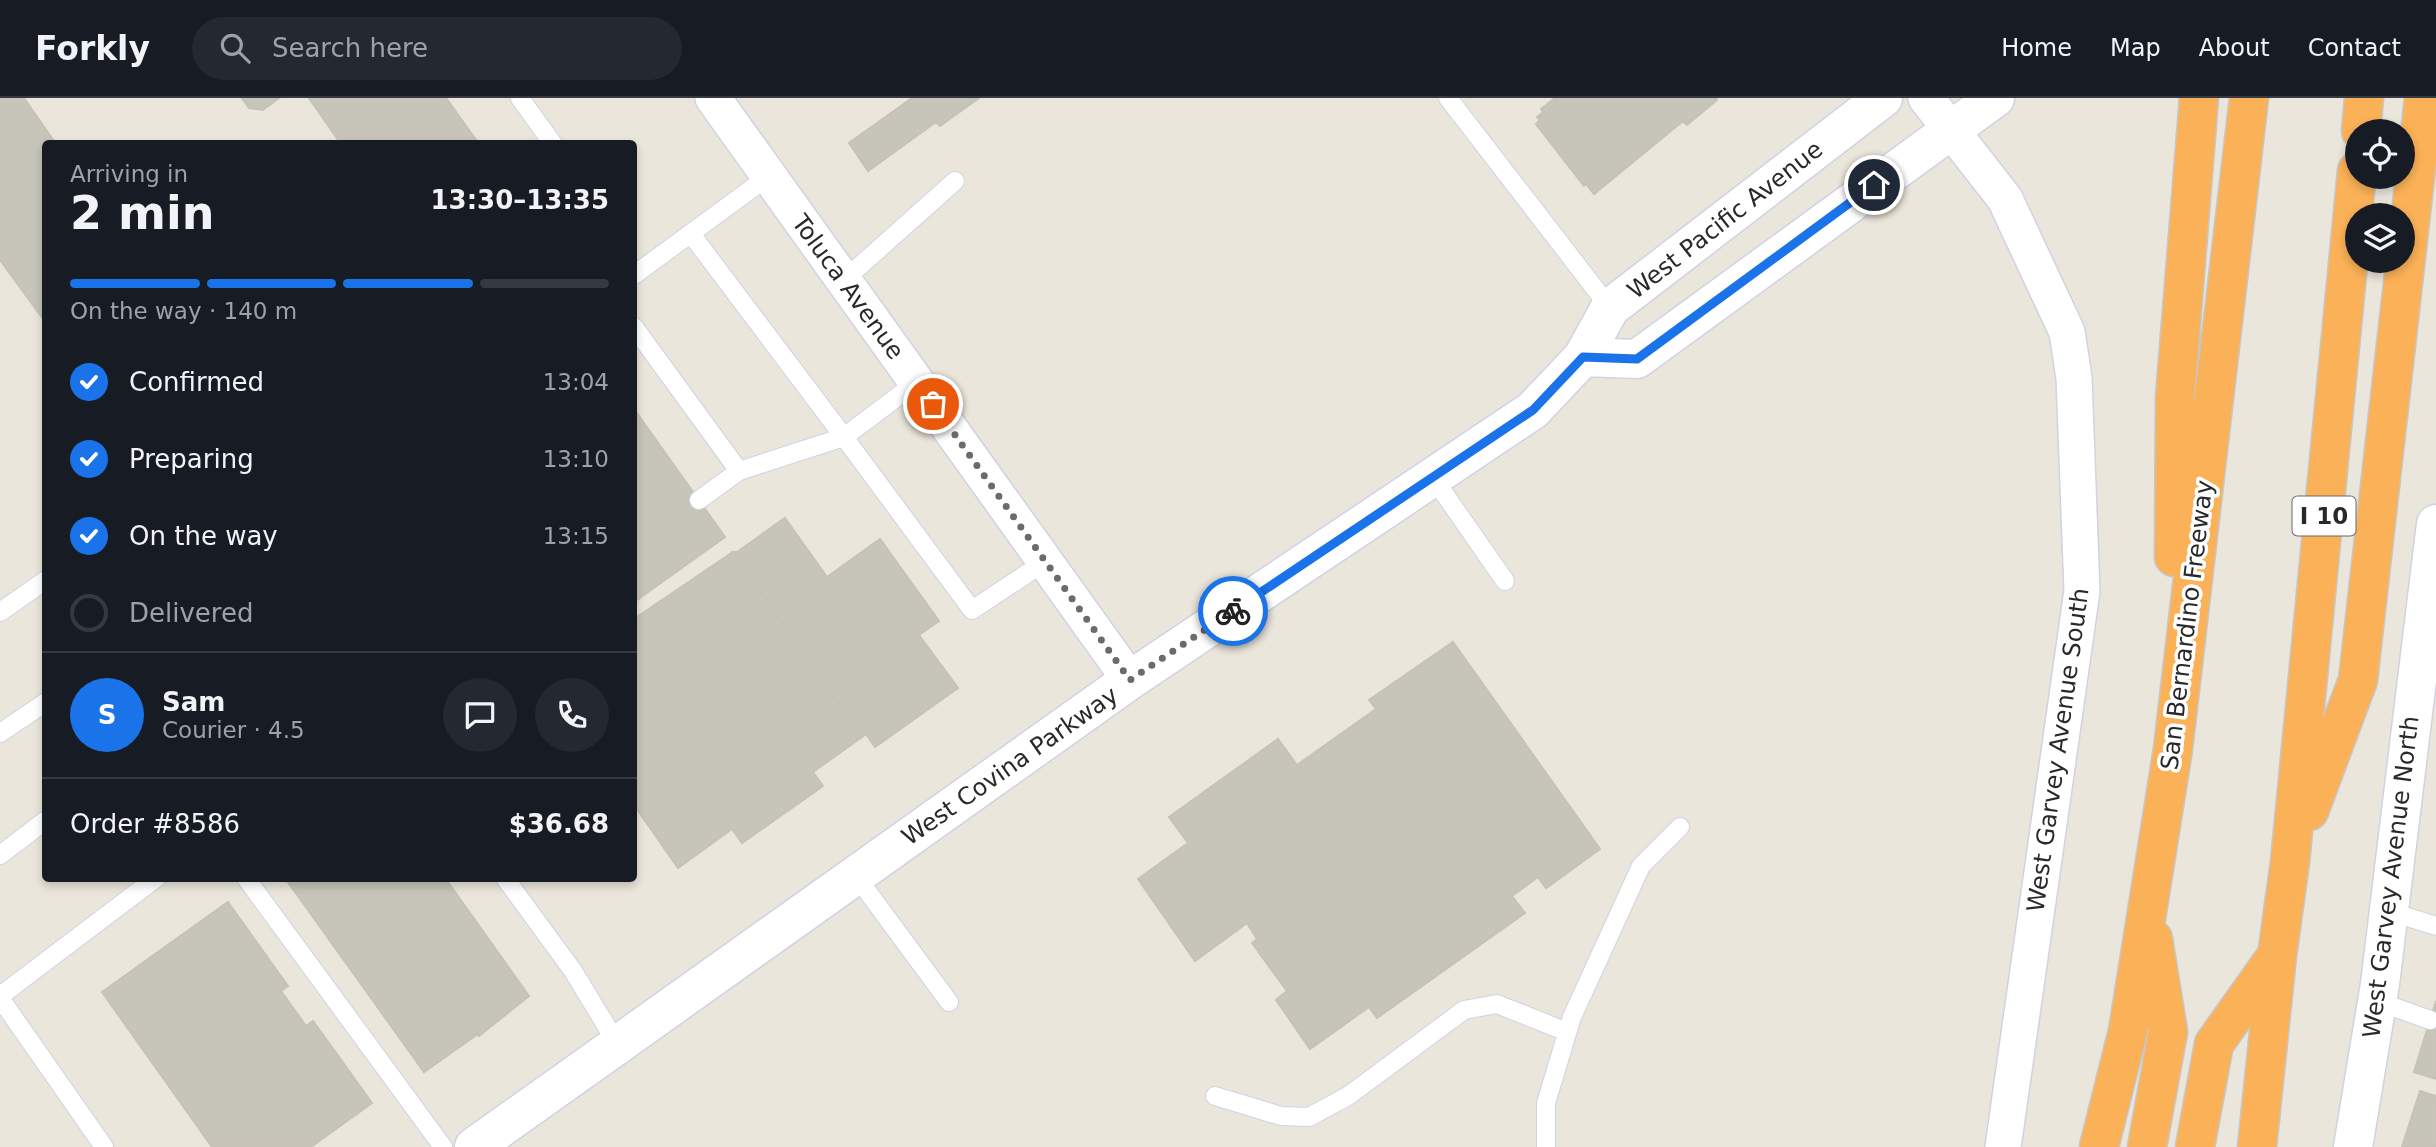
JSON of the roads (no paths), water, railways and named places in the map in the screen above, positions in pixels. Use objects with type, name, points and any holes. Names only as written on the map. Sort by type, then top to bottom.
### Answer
[{"type":"highway","points":[[2173,749],[2175,398],[2199,98]]},
{"type":"highway","name":"San Bernardino Freeway","points":[[2099,1147],[2128,1031],[2173,749],[2249,98]]},
{"type":"highway","points":[[2362,119],[2364,98]]},
{"type":"highway","points":[[2291,862],[2358,680],[2424,98]]},
{"type":"highway","name":"I 10","points":[[2257,1147],[2277,956],[2291,862],[2355,189]]},
{"type":"highway","points":[[2147,1147],[2168,1032],[2148,909]]},
{"type":"highway","points":[[2195,1147],[2214,1044],[2277,956]]},
{"type":"street","name":"Toluca Avenue","points":[[713,98],[1130,680]]},
{"type":"street","name":"West Pacific Avenue","points":[[1583,357],[1610,309],[1883,98]]},
{"type":"street","name":"West Garvey Avenue South","points":[[1926,98],[2005,199],[2067,332],[2074,377],[2082,591],[2003,1147]]},
{"type":"street","points":[[1583,357],[1637,359],[1994,98]]},
{"type":"street","name":"West Covina Parkway","points":[[474,1147],[1130,680],[1533,410],[1583,357]]},
{"type":"street","name":"West Garvey Avenue North","points":[[2353,1147],[2377,1002],[2433,569],[2436,524]]},
{"type":"lane","points":[[520,98],[550,140]]},
{"type":"lane","points":[[1448,98],[1610,309]]},
{"type":"lane","points":[[637,273],[769,176]]},
{"type":"lane","points":[[844,280],[956,181]]},
{"type":"lane","points":[[691,233],[972,610],[1046,561]]},
{"type":"lane","points":[[637,331],[738,471]]},
{"type":"lane","points":[[699,500],[738,471],[844,437],[916,382]]},
{"type":"lane","points":[[1432,477],[1506,581]]},
{"type":"lane","points":[[0,612],[42,583]]},
{"type":"lane","points":[[0,733],[42,705]]},
{"type":"lane","points":[[0,855],[42,823]]},
{"type":"lane","points":[[1545,1147],[1546,1103],[1567,1032],[1641,866],[1680,827]]},
{"type":"lane","points":[[856,876],[949,1002]]},
{"type":"lane","points":[[104,1147],[0,997],[151,882]]},
{"type":"lane","points":[[249,882],[443,1147]]},
{"type":"lane","points":[[508,882],[573,971],[618,1045]]},
{"type":"lane","points":[[2388,911],[2436,926]]},
{"type":"lane","points":[[2377,1002],[2430,1020]]},
{"type":"lane","points":[[1215,1096],[1280,1116],[1309,1117],[1348,1096],[1464,1010],[1497,1004],[1567,1032]]}]
